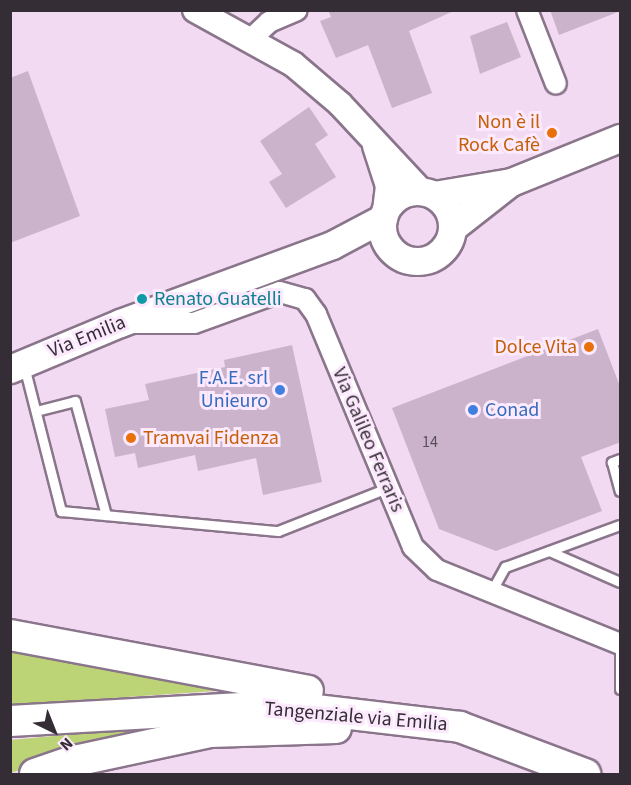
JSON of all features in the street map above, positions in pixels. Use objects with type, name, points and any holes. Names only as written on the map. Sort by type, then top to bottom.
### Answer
[{"type":"main road","points":[[452,228],[511,183],[621,138]]},
{"type":"main road","points":[[428,193],[448,209],[452,228],[447,243],[434,257],[414,261],[399,256],[384,239],[384,215],[399,195],[511,183]]},
{"type":"main road","name":"Via Emilia","points":[[17,366],[120,323],[332,245],[384,215]]},
{"type":"main road","name":"Via Emilia","points":[[332,245],[399,256]]},
{"type":"main road","points":[[10,635],[232,680],[362,700],[399,718]]},
{"type":"main road","name":"Tangenziale via Emilia","points":[[10,721],[282,705],[460,727],[585,774]]},
{"type":"main road","points":[[35,774],[70,762],[210,732],[349,728],[399,718]]},
{"type":"street","points":[[195,10],[252,38],[293,64],[340,104],[373,141],[428,193]]},
{"type":"street","points":[[252,38],[269,22],[297,10]]},
{"type":"street","points":[[527,10],[556,84]]},
{"type":"street","points":[[373,141],[388,186],[384,215]]},
{"type":"street","name":"Via Galileo Ferraris","points":[[120,323],[194,323],[266,294],[296,294],[311,305],[413,547],[437,570],[621,646]]},
{"type":"lane","points":[[17,366],[36,411],[61,511],[278,531],[387,488]]},
{"type":"lane","points":[[36,411],[75,401],[106,515]]},
{"type":"lane","points":[[621,459],[612,462],[621,491]]},
{"type":"lane","points":[[491,592],[505,567],[621,525]]},
{"type":"lane","points":[[549,551],[621,582]]},
{"type":"lane","points":[[621,646],[621,689]]},
{"type":"green space","points":[[11,648],[216,686],[214,691],[11,705]]},
{"type":"green space","points":[[176,725],[55,757],[11,773],[10,740]]},
{"type":"building","points":[[328,10],[456,10],[409,31],[432,93],[392,108],[368,45],[336,58],[320,21],[331,17]]},
{"type":"building","points":[[550,10],[618,10],[618,12],[559,35]]},
{"type":"building","points":[[507,22],[521,57],[480,74],[470,36]]},
{"type":"building","points":[[28,71],[80,216],[10,243],[10,78]]},
{"type":"building","points":[[309,107],[328,135],[315,144],[336,177],[286,208],[269,182],[282,174],[260,141]]},
{"type":"building","points":[[598,329],[621,389],[621,442],[581,457],[602,511],[496,551],[439,529],[392,408]]},
{"type":"building","points":[[292,345],[322,482],[263,495],[256,458],[198,471],[195,455],[138,468],[135,453],[115,457],[105,409],[149,400],[145,384],[225,367],[224,360]]},
{"type":"place","name":"Non è il Rock Cafè","points":[[552,133]]},
{"type":"place","name":"Renato Guatelli","points":[[142,299]]},
{"type":"place","name":"Dolce Vita","points":[[589,347]]},
{"type":"place","name":"F.A.E. srl Unieuro","points":[[280,390]]},
{"type":"place","name":"Conad","points":[[473,410]]},
{"type":"place","name":"Tramvai Fidenza","points":[[131,438]]}]
